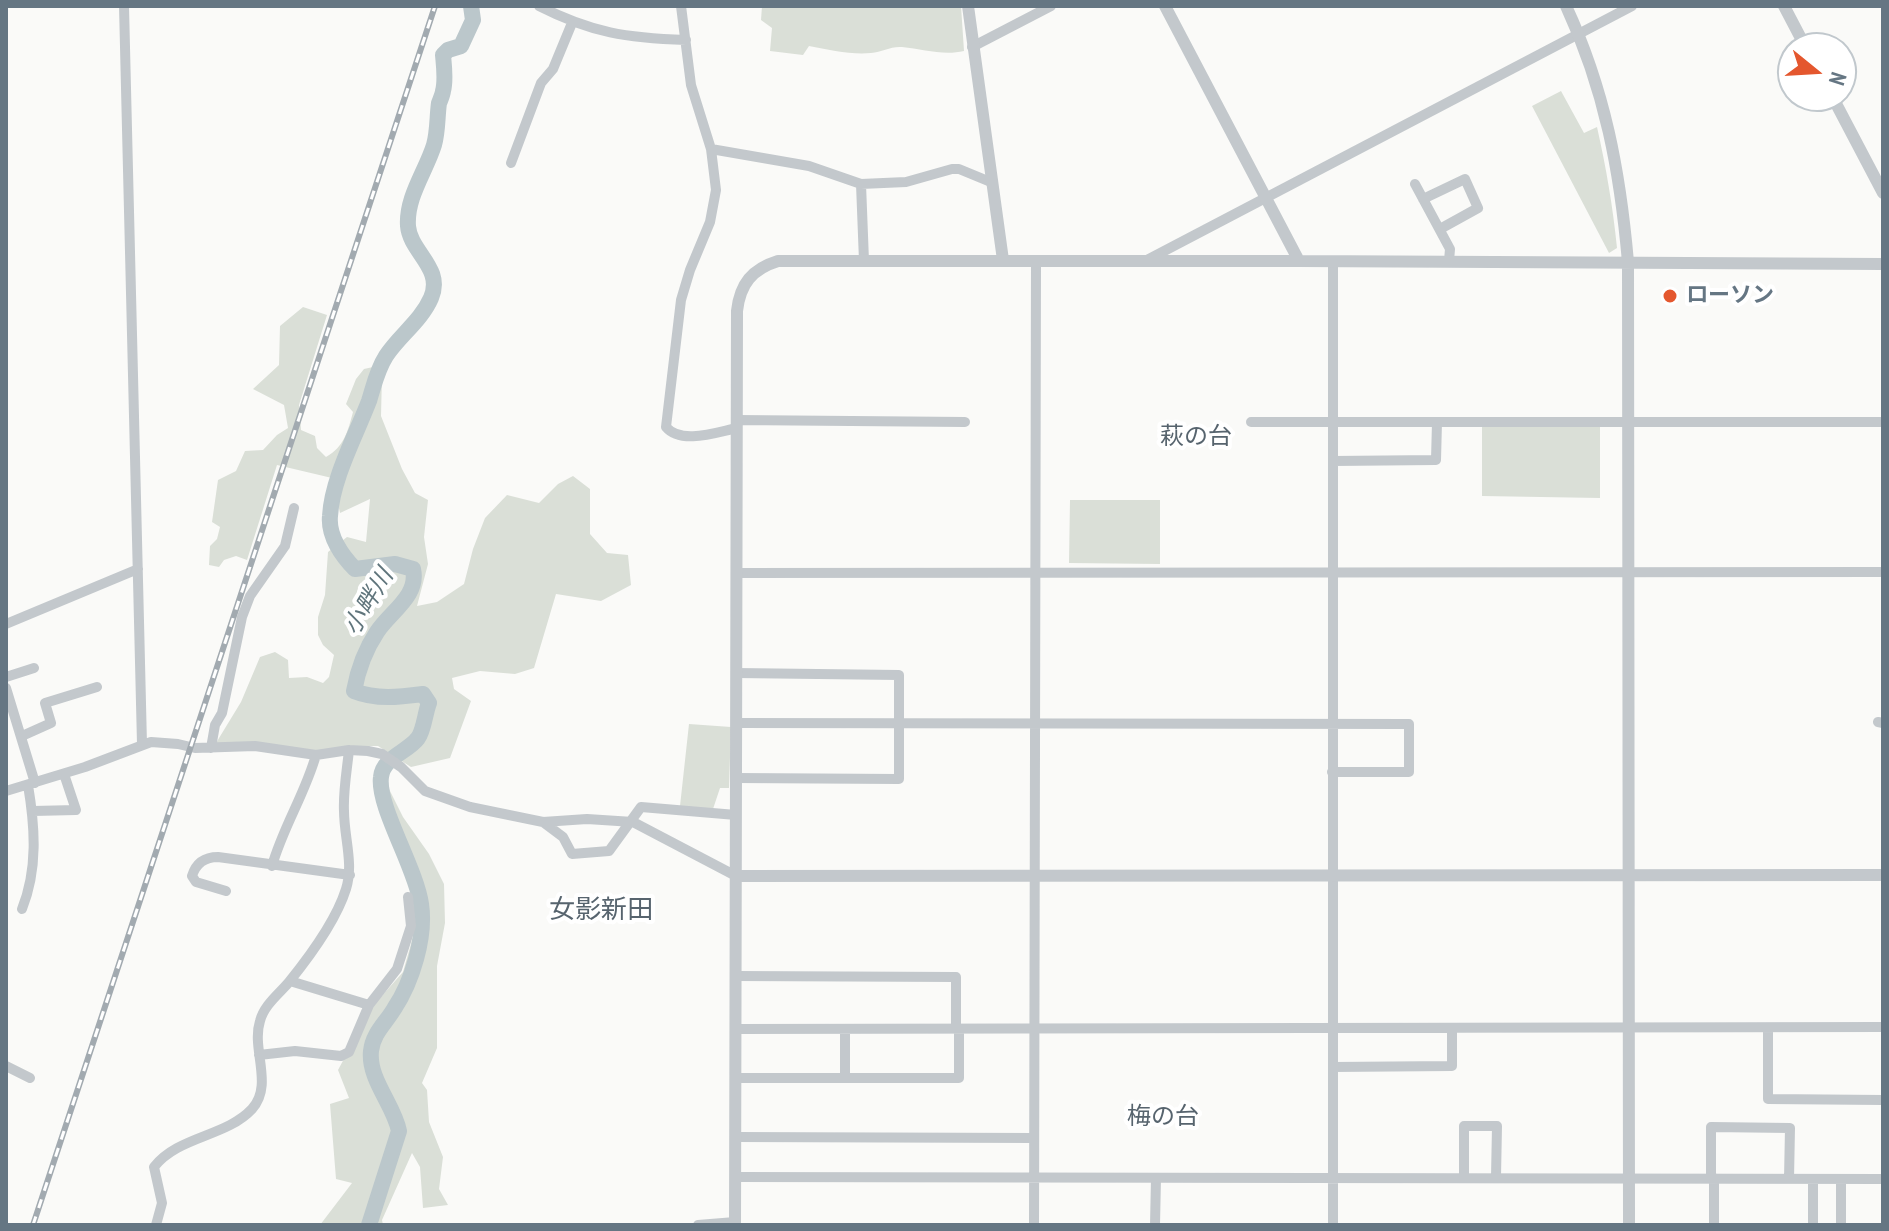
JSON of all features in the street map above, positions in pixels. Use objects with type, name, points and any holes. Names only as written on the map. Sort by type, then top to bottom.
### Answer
[{"type":"street","points":[[124,6],[142,744]]},
{"type":"street","points":[[539,6],[572,23],[607,33],[686,40]]},
{"type":"street","points":[[681,6],[691,85],[716,171],[715,204],[681,300],[673,382],[665,422],[670,432],[695,435],[737,424],[965,422]]},
{"type":"street","points":[[968,6],[1003,260]]},
{"type":"street","points":[[972,47],[1051,6]]},
{"type":"street","points":[[1165,6],[1299,261]]},
{"type":"street","points":[[1566,6],[1600,95],[1614,147],[1628,262],[1629,1225]]},
{"type":"street","points":[[1142,262],[1632,6]]},
{"type":"street","points":[[1784,6],[1798,32]]},
{"type":"street","points":[[511,163],[541,83],[553,69],[572,23]]},
{"type":"street","points":[[1840,112],[1883,193]]},
{"type":"street","points":[[711,149],[809,166],[861,184],[906,182],[952,169],[993,183]]},
{"type":"street","points":[[1423,199],[1465,179],[1478,208],[1440,229]]},
{"type":"street","points":[[861,184],[864,261]]},
{"type":"street","points":[[1415,184],[1450,249],[1449,261]]},
{"type":"street","points":[[698,1225],[735,1224],[737,311],[746,281],[763,266],[778,261],[1003,260],[1883,264]]},
{"type":"street","points":[[1034,1225],[1036,261]]},
{"type":"street","points":[[1333,261],[1333,1225]]},
{"type":"street","points":[[1251,422],[1883,422]]},
{"type":"street","points":[[1333,461],[1436,460],[1437,422]]},
{"type":"street","points":[[211,748],[215,725],[222,713],[242,617],[250,596],[285,546],[294,508]]},
{"type":"street","points":[[6,624],[138,569]]},
{"type":"street","points":[[736,573],[1883,572]]},
{"type":"street","points":[[6,677],[34,668]]},
{"type":"street","points":[[736,673],[899,675],[899,779],[736,778]]},
{"type":"street","points":[[22,736],[51,723],[45,703],[97,687]]},
{"type":"street","points":[[6,688],[22,736],[32,784],[32,885],[22,909]]},
{"type":"street","points":[[736,723],[1409,724],[1409,772],[1332,772]]},
{"type":"street","points":[[6,791],[142,744],[163,742],[211,748],[255,746],[316,755],[349,750],[383,755],[425,791],[483,810],[543,822],[587,819],[633,822],[736,876],[1883,875]]},
{"type":"street","points":[[156,1225],[162,1203],[154,1167],[161,1158],[240,1120],[253,1108],[262,1089],[259,1021],[266,1008],[290,981],[346,892],[350,875],[343,813],[349,750]]},
{"type":"street","points":[[272,866],[278,844],[309,781],[316,755]]},
{"type":"street","points":[[33,811],[76,810],[66,770]]},
{"type":"street","points":[[543,822],[563,837],[572,854],[609,851],[641,807],[736,815]]},
{"type":"street","points":[[226,891],[196,882],[192,876],[199,863],[208,857],[218,857],[350,875]]},
{"type":"street","points":[[259,1055],[295,1051],[341,1056],[349,1052],[369,1005],[397,969],[411,926],[408,897]]},
{"type":"street","points":[[735,976],[956,977],[959,1078],[735,1078]]},
{"type":"street","points":[[290,981],[369,1005]]},
{"type":"street","points":[[735,1029],[1883,1027]]},
{"type":"street","points":[[1333,1067],[1452,1066],[1452,1028]]},
{"type":"street","points":[[1768,1028],[1768,1099],[1883,1100]]},
{"type":"street","points":[[845,1029],[845,1076]]},
{"type":"street","points":[[6,1066],[30,1078]]},
{"type":"street","points":[[1464,1177],[1464,1126],[1497,1126],[1496,1177]]},
{"type":"street","points":[[1714,1225],[1711,1127],[1790,1128],[1789,1179]]},
{"type":"street","points":[[735,1137],[1034,1138]]},
{"type":"street","points":[[735,1177],[1883,1179]]},
{"type":"street","points":[[1155,1225],[1156,1178]]},
{"type":"street","points":[[1813,1179],[1813,1225]]},
{"type":"street","points":[[1841,1180],[1841,1225]]},
{"type":"shaded area","points":[[762,6],[961,6],[964,51],[898,47],[856,53],[809,46],[803,55],[770,51],[772,28],[761,20]]},
{"type":"shaded area","points":[[1561,91],[1584,133],[1597,127],[1617,248],[1609,253],[1532,106]]},
{"type":"shaded area","points":[[303,307],[327,315],[299,405],[301,430],[315,436],[317,448],[326,457],[337,448],[347,432],[353,412],[346,404],[356,379],[364,369],[373,367],[382,375],[381,416],[415,493],[428,500],[424,537],[428,564],[417,606],[437,602],[464,584],[485,518],[507,495],[539,503],[558,484],[573,476],[590,489],[590,534],[607,553],[628,555],[631,585],[601,601],[556,594],[534,668],[515,674],[480,671],[452,678],[454,689],[471,701],[450,758],[411,767],[378,746],[348,746],[314,753],[216,743],[241,702],[260,657],[275,652],[288,660],[289,678],[307,677],[323,683],[329,677],[334,655],[318,635],[328,552],[347,537],[366,542],[370,499],[340,513],[332,478],[277,465],[247,560],[236,556],[224,560],[219,567],[209,565],[210,546],[217,539],[220,527],[212,522],[218,480],[236,471],[245,451],[263,450],[288,428],[284,405],[253,389],[279,365],[280,326]]},
{"type":"shaded area","points":[[1482,425],[1600,425],[1600,498],[1482,496]]},
{"type":"shaded area","points":[[1070,500],[1160,500],[1160,564],[1069,563]]},
{"type":"shaded area","points":[[689,724],[731,727],[729,788],[720,788],[713,809],[680,806]]},
{"type":"shaded area","points":[[387,785],[444,884],[445,923],[437,966],[437,1048],[422,1083],[427,1090],[429,1122],[443,1157],[439,1189],[448,1205],[423,1208],[420,1167],[412,1153],[382,1220],[383,1225],[320,1225],[352,1183],[336,1179],[330,1104],[349,1098],[338,1070],[372,1007],[403,972],[417,923],[407,849],[393,814]]},
{"type":"waterway","name":"小畔川","points":[[369,1225],[399,1131],[373,1072],[372,1045],[401,998],[412,973],[422,917],[418,889],[385,804],[381,777],[386,764],[418,738],[429,703],[423,694],[379,697],[354,691],[362,660],[373,639],[412,587],[413,569],[395,564],[355,569],[337,545],[331,531],[330,516],[340,472],[380,367],[431,298],[433,278],[410,235],[408,215],[413,194],[435,140],[443,93],[443,55],[461,46],[473,20],[471,6]]},
{"type":"railway","points":[[33,1225],[435,6]]},
{"type":"place","name":"ローソン","points":[[1670,296]]},
{"type":"district","name":"萩の台","points":[[1196,437]]},
{"type":"district","name":"女影新田","points":[[601,911]]},
{"type":"district","name":"梅の台","points":[[1163,1117]]}]
